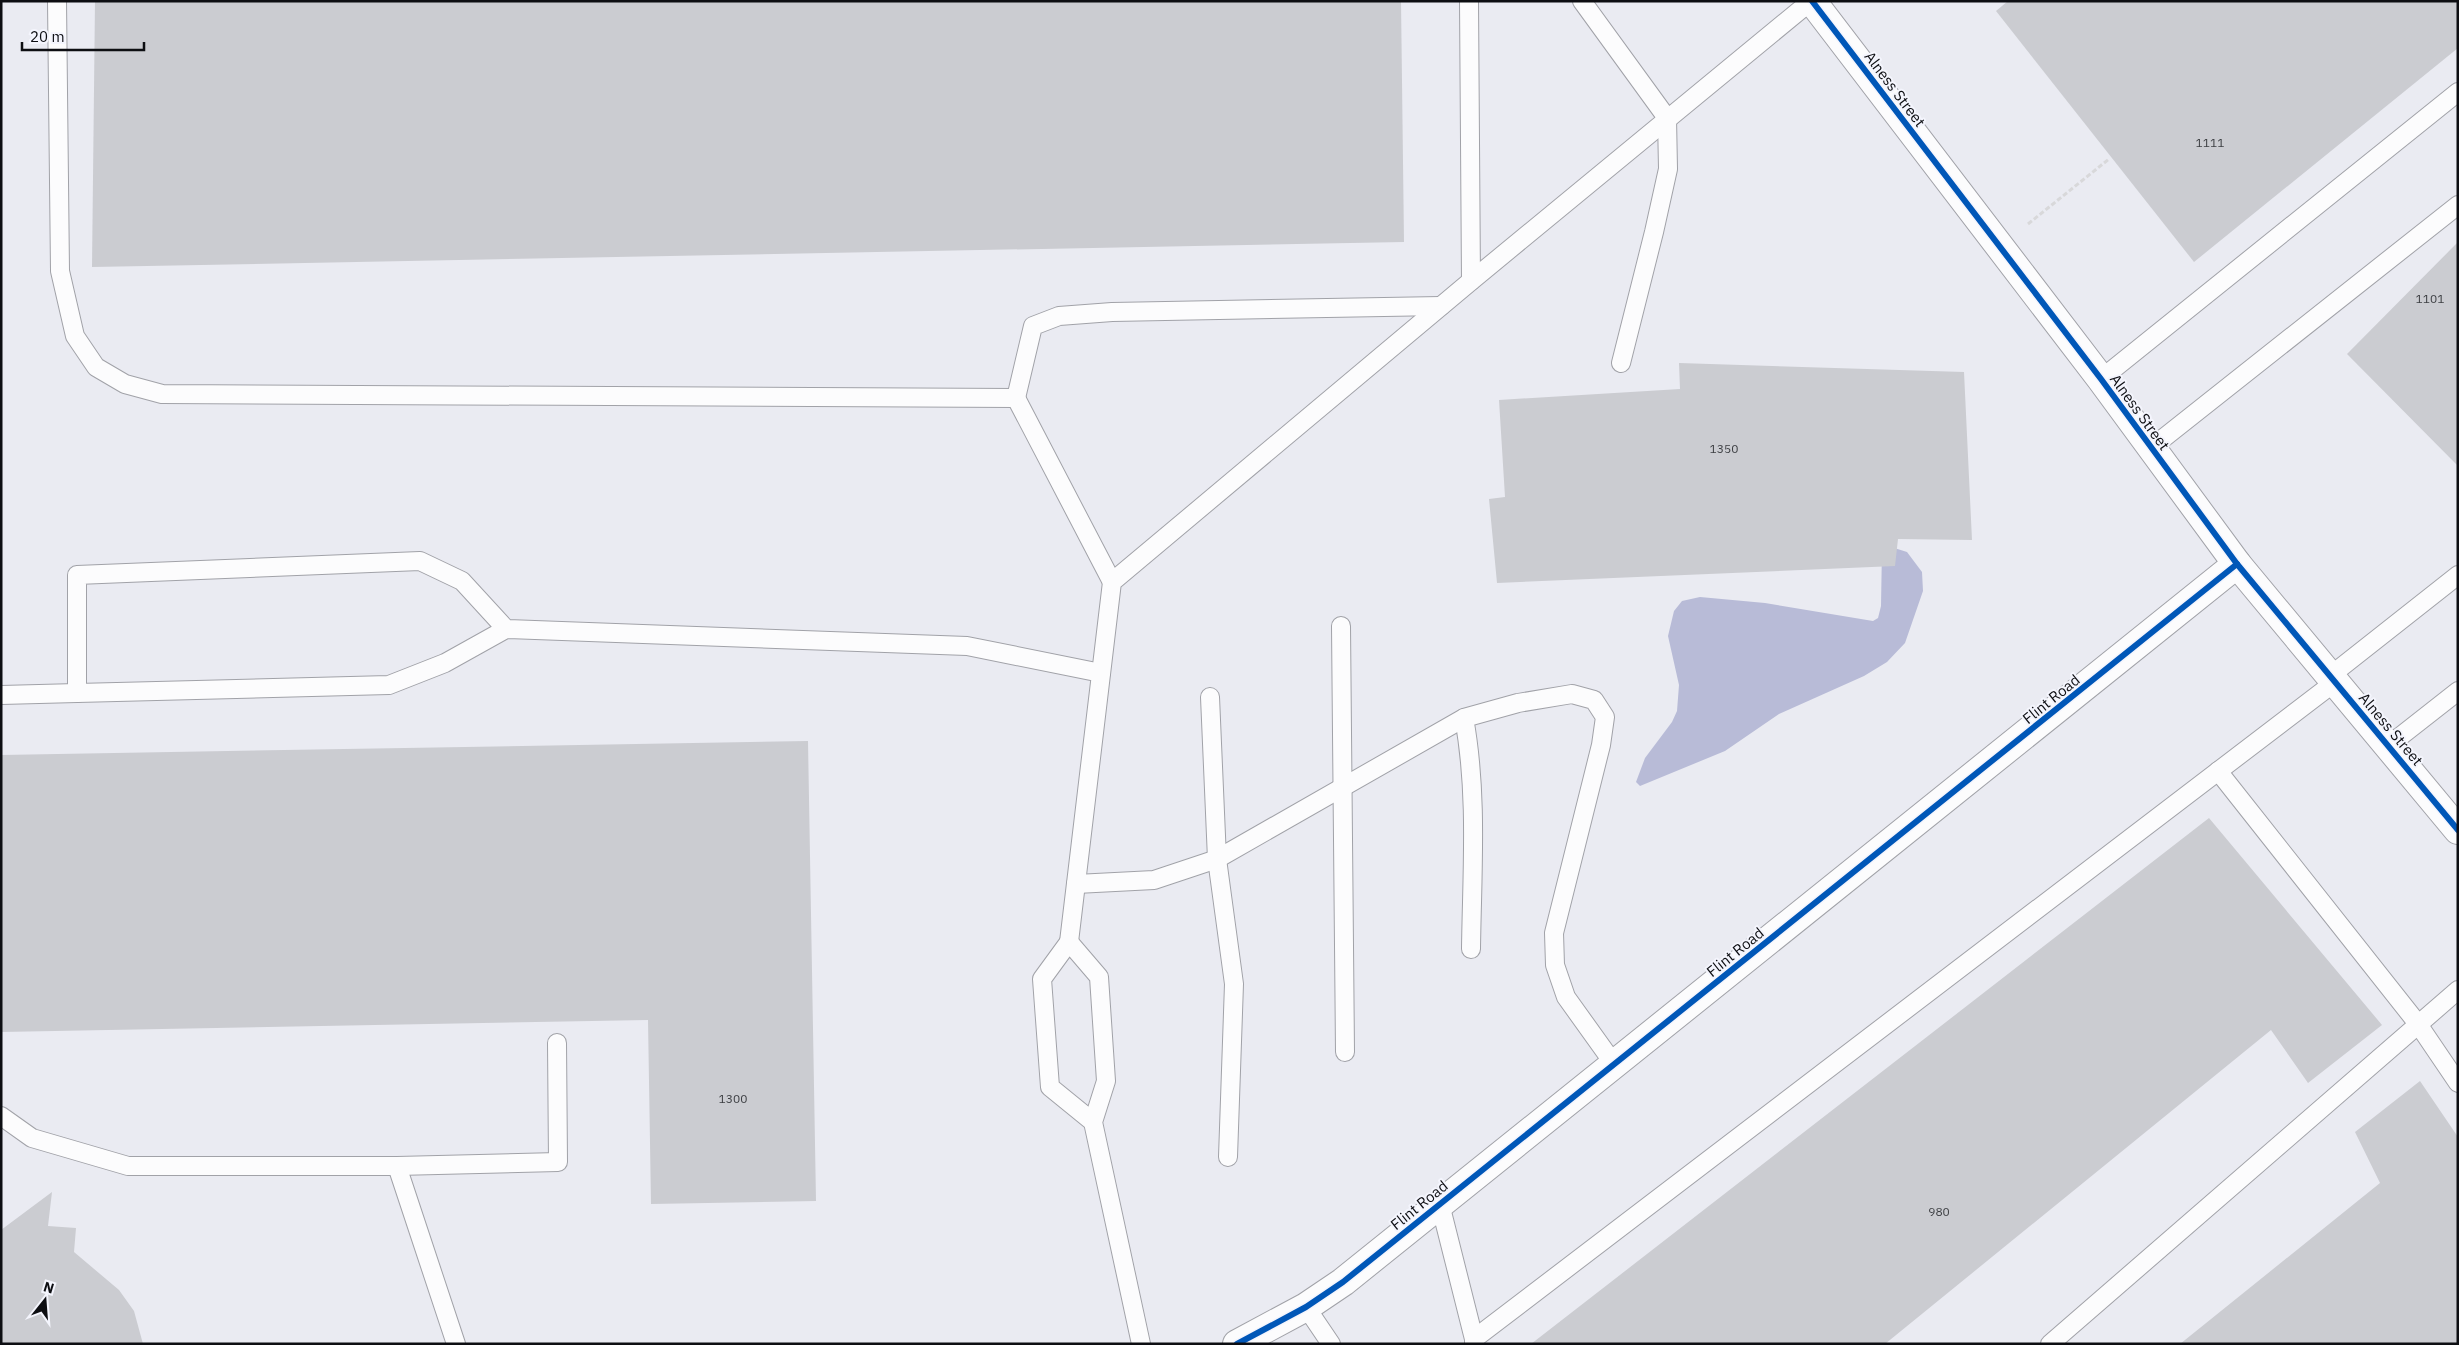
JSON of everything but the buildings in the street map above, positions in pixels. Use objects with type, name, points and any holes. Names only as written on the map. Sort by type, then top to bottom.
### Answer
[{"type":"street","name":"Alness Street","points":[[1812,1],[2101,379],[2237,564],[2458,830]]},
{"type":"street","name":"Flint Road","points":[[1237,1344],[1306,1307],[1343,1282],[2237,564]]},
{"type":"lane","points":[[57,1],[60,271],[76,336],[96,367],[125,384],[162,394],[1016,398]]},
{"type":"lane","points":[[1469,1],[1471,281]]},
{"type":"lane","points":[[1582,1],[1667,118],[1668,169],[1621,363]]},
{"type":"lane","points":[[1112,582],[1667,118],[1812,1]]},
{"type":"lane","points":[[2101,379],[2458,92]]},
{"type":"lane","points":[[2152,448],[2458,205]]},
{"type":"lane","points":[[1093,1122],[1050,1087],[1042,979],[1069,942],[1112,582],[1016,398],[1033,326],[1059,316],[1112,312],[1442,306]]},
{"type":"lane","points":[[78,693],[77,575],[420,561],[462,581],[506,629]]},
{"type":"lane","points":[[1440,1204],[1474,1341],[2218,771],[2458,575]]},
{"type":"lane","points":[[1341,626],[1344,1052]]},
{"type":"lane","points":[[1,695],[389,685],[445,663],[506,629],[968,646],[1101,674]]},
{"type":"lane","points":[[2388,746],[2458,691]]},
{"type":"lane","points":[[1076,884],[1154,880],[1217,859],[1464,718],[1518,703],[1572,694],[1594,700],[1604,717],[1601,745],[1554,933],[1555,965],[1566,997],[1614,1064]]},
{"type":"lane","points":[[1210,697],[1217,859],[1234,984],[1228,1157]]},
{"type":"lane","points":[[1464,718],[1471,754],[1473,797],[1471,949]]},
{"type":"lane","points":[[2218,771],[2418,1024],[2458,1083]]},
{"type":"lane","points":[[1069,942],[1099,977],[1106,1081],[1093,1122],[1141,1344]]},
{"type":"lane","points":[[2050,1344],[2458,990]]},
{"type":"lane","points":[[1,1116],[32,1138],[128,1166],[397,1166],[558,1162],[557,1043]]},
{"type":"lane","points":[[397,1166],[456,1344]]},
{"type":"lane","points":[[1306,1307],[1331,1344]]},
{"type":"path","points":[[2000,248],[2109,158]]},
{"type":"water","points":[[1888,546],[1907,552],[1922,572],[1923,591],[1905,643],[1887,662],[1864,676],[1779,714],[1725,751],[1640,786],[1636,782],[1645,758],[1672,722],[1677,711],[1679,685],[1668,636],[1674,611],[1682,601],[1700,597],[1765,603],[1873,621],[1878,618],[1881,606],[1882,548]]},
{"type":"cycle path","points":[[1812,1],[2101,379],[2237,564],[2458,830]]},
{"type":"cycle path","points":[[1237,1344],[1306,1307],[1343,1282],[2237,564]]}]
